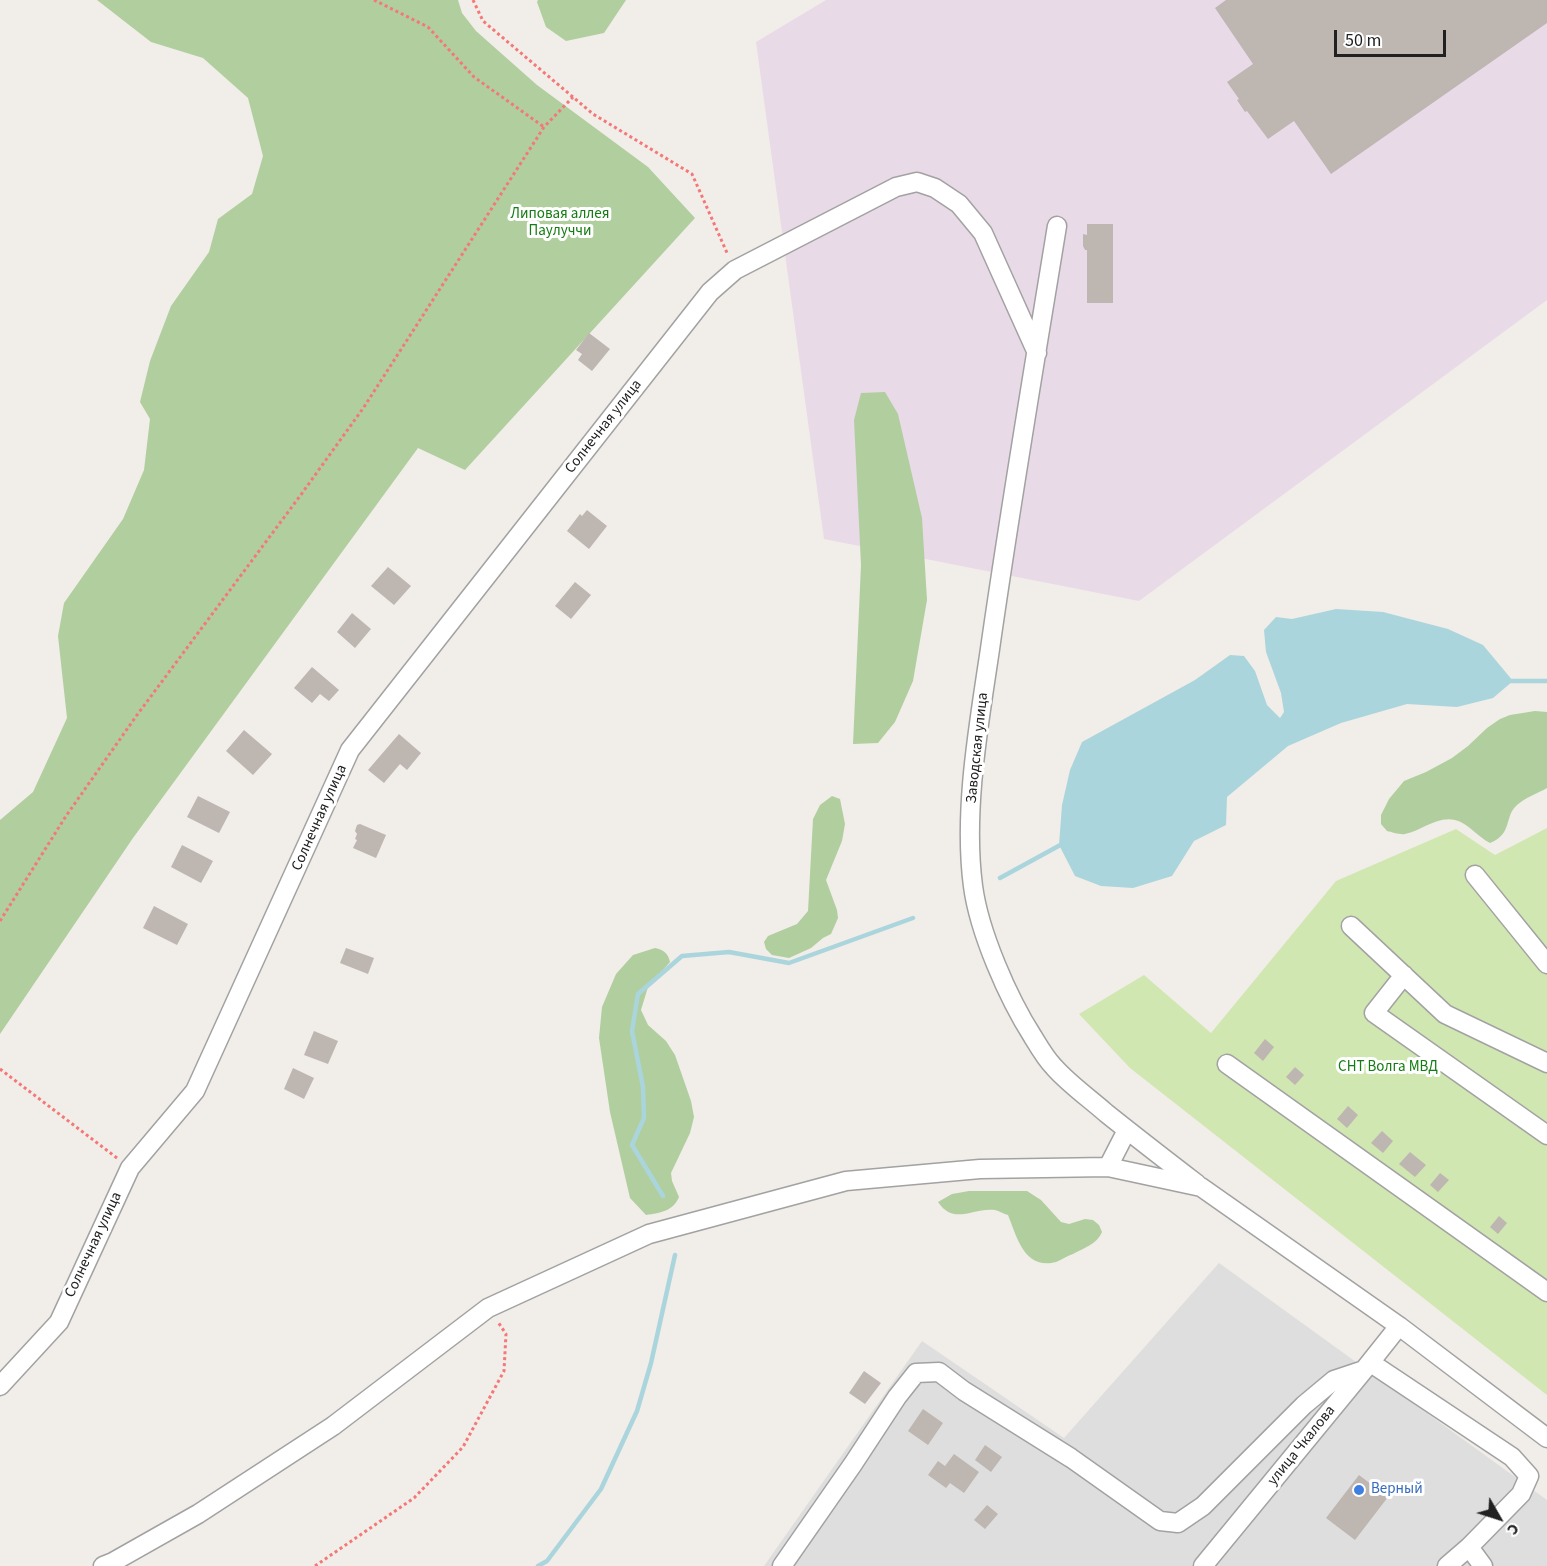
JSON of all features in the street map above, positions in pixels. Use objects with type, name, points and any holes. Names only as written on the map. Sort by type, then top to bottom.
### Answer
[{"type":"street","name":"Солнечная улица","points":[[0,1386],[59,1322],[130,1168],[195,1091],[351,750],[710,292],[735,270],[896,187],[917,183],[935,188],[959,204],[983,233],[1036,353]]},
{"type":"street","name":"Заводская улица","points":[[1057,226],[1000,577],[976,750],[970,848],[973,887],[994,958],[1033,1037],[1054,1067],[1084,1095],[1201,1187],[1399,1326],[1547,1438]]},
{"type":"street","points":[[1474,875],[1547,964]]},
{"type":"street","points":[[1351,926],[1445,1014],[1547,1063]]},
{"type":"street","points":[[1404,975],[1374,1012],[1547,1135]]},
{"type":"street","points":[[1227,1064],[1547,1292]]},
{"type":"street","points":[[1108,1167],[1127,1130]]},
{"type":"street","points":[[103,1566],[198,1514],[333,1426],[488,1308],[649,1234],[846,1181],[980,1169],[1108,1167],[1201,1187]]},
{"type":"street","name":"улица Чкалова","points":[[1206,1565],[1399,1326]]},
{"type":"street","points":[[782,1566],[897,1397],[916,1373],[939,1372],[964,1391],[1071,1458],[1160,1521],[1178,1522],[1203,1506],[1304,1405],[1334,1380],[1367,1366],[1512,1457],[1529,1476],[1521,1494],[1447,1566]]},
{"type":"street","points":[[1469,1546],[1483,1566]]},
{"type":"path","points":[[374,0],[428,27],[474,77],[544,127]]},
{"type":"path","points":[[473,0],[483,21],[594,114],[692,174],[735,270]]},
{"type":"path","points":[[0,921],[66,816],[136,716],[364,407],[544,127],[573,97]]},
{"type":"path","points":[[0,1069],[130,1168]]},
{"type":"path","points":[[315,1566],[414,1498],[463,1447],[504,1371],[506,1334],[488,1308]]},
{"type":"shaded area","points":[[826,0],[1547,0],[1547,300],[1139,601],[824,539],[756,42]]},
{"type":"shaded area","points":[[1219,1263],[1547,1500],[1547,1566],[764,1566],[922,1341],[1064,1438]]},
{"type":"green space","name":"Липовая аллея Паулуччи","points":[[97,0],[458,0],[462,13],[476,31],[537,85],[648,167],[695,218],[465,470],[418,448],[133,838],[0,1034],[0,820],[33,792],[67,718],[58,636],[64,603],[123,519],[144,470],[150,419],[140,402],[150,361],[171,306],[209,252],[218,219],[252,194],[263,156],[248,98],[203,58],[151,42]]},
{"type":"green space","points":[[538,0],[626,0],[604,33],[566,41],[546,27]]},
{"type":"green space","points":[[885,392],[898,414],[922,518],[927,600],[913,681],[895,722],[878,743],[853,744],[861,565],[854,420],[861,393]]},
{"type":"green space","points":[[1535,711],[1547,712],[1547,788],[1513,809],[1505,830],[1497,839],[1490,843],[1464,824],[1448,819],[1403,834],[1387,831],[1381,824],[1381,815],[1389,799],[1404,781],[1452,758],[1500,719]]},
{"type":"green space","points":[[832,796],[840,799],[845,824],[842,841],[826,880],[838,918],[831,934],[811,948],[789,958],[772,955],[766,949],[764,942],[768,936],[797,924],[808,911],[813,819],[820,805]]},
{"type":"green space","name":"СНТ Волга МВД","points":[[1547,828],[1547,1395],[1130,1068],[1079,1014],[1144,975],[1211,1033],[1336,881],[1456,829],[1495,855]]},
{"type":"green space","points":[[655,948],[665,952],[670,962],[648,987],[641,1010],[648,1025],[666,1041],[675,1055],[691,1101],[694,1117],[690,1133],[671,1173],[679,1197],[670,1208],[646,1215],[630,1198],[610,1112],[599,1038],[602,1007],[616,974],[633,955]]},
{"type":"green space","points":[[969,1191],[1027,1191],[1041,1200],[1061,1222],[1069,1224],[1085,1219],[1093,1220],[1102,1232],[1090,1245],[1056,1262],[1036,1261],[1023,1250],[1008,1215],[995,1210],[964,1214],[951,1213],[938,1202],[952,1194]]},
{"type":"water","points":[[1336,609],[1383,612],[1448,629],[1483,645],[1513,681],[1493,698],[1457,707],[1407,704],[1341,723],[1288,746],[1227,797],[1226,825],[1194,841],[1172,876],[1133,888],[1101,886],[1075,876],[1059,845],[1062,805],[1070,770],[1082,742],[1195,680],[1230,655],[1244,656],[1255,671],[1267,705],[1280,718],[1284,712],[1281,693],[1266,652],[1264,630],[1276,617],[1292,619]]},
{"type":"building","points":[[1226,0],[1547,0],[1547,23],[1331,174],[1294,121],[1268,139],[1237,100],[1239,99],[1227,82],[1253,64],[1215,8]]},
{"type":"building","points":[[1087,224],[1113,224],[1113,303],[1087,303],[1087,250],[1083,246],[1083,234],[1087,235]]},
{"type":"building","points":[[589,333],[610,349],[592,371],[578,360],[582,354],[576,350]]},
{"type":"building","points":[[587,510],[607,526],[589,549],[567,531],[580,514],[582,516]]},
{"type":"building","points":[[388,567],[411,586],[394,605],[371,586]]},
{"type":"building","points":[[575,582],[591,595],[571,619],[555,606]]},
{"type":"building","points":[[352,613],[371,629],[355,648],[337,632]]},
{"type":"building","points":[[312,667],[339,690],[329,701],[320,694],[312,703],[294,688]]},
{"type":"building","points":[[244,730],[272,754],[253,775],[226,751]]},
{"type":"building","points":[[399,734],[421,753],[407,770],[400,764],[384,783],[368,770]]},
{"type":"building","points":[[198,796],[230,812],[219,833],[187,817]]},
{"type":"building","points":[[360,824],[386,835],[376,858],[353,848],[357,840],[355,831],[357,825]]},
{"type":"building","points":[[182,845],[213,861],[201,883],[171,867]]},
{"type":"building","points":[[154,906],[188,924],[177,945],[143,928]]},
{"type":"building","points":[[346,948],[374,958],[368,974],[340,963]]},
{"type":"building","points":[[314,1031],[338,1041],[328,1064],[304,1055]]},
{"type":"building","points":[[1265,1039],[1274,1047],[1263,1061],[1254,1053]]},
{"type":"building","points":[[1295,1067],[1304,1075],[1295,1085],[1286,1077]]},
{"type":"building","points":[[293,1068],[314,1078],[304,1099],[284,1089]]},
{"type":"building","points":[[1348,1106],[1358,1115],[1347,1128],[1337,1119]]},
{"type":"building","points":[[1382,1131],[1393,1141],[1383,1153],[1371,1143]]},
{"type":"building","points":[[1410,1152],[1426,1165],[1415,1177],[1399,1164]]},
{"type":"building","points":[[1440,1173],[1449,1180],[1438,1192],[1430,1185]]},
{"type":"building","points":[[1499,1216],[1507,1223],[1498,1234],[1490,1227]]},
{"type":"building","points":[[864,1371],[881,1383],[865,1404],[849,1393]]},
{"type":"building","points":[[923,1409],[943,1423],[928,1445],[908,1431]]},
{"type":"building","points":[[985,1445],[1002,1457],[991,1472],[975,1460]]},
{"type":"building","points":[[954,1454],[979,1472],[964,1493],[950,1483],[946,1488],[928,1475],[938,1461],[945,1466]]},
{"type":"building","points":[[1359,1475],[1388,1497],[1355,1540],[1326,1518]]},
{"type":"building","points":[[987,1505],[998,1514],[985,1529],[974,1520]]},
{"type":"waterway","points":[[1508,681],[1547,681]]},
{"type":"waterway","points":[[1000,878],[1064,843]]},
{"type":"waterway","points":[[663,1196],[632,1145],[644,1118],[643,1087],[632,1031],[638,994],[682,956],[729,952],[789,963],[913,918]]},
{"type":"waterway","points":[[538,1566],[547,1561],[601,1489],[637,1411],[651,1363],[675,1255]]},
{"type":"place","name":"Верный","points":[[1359,1490]]}]
